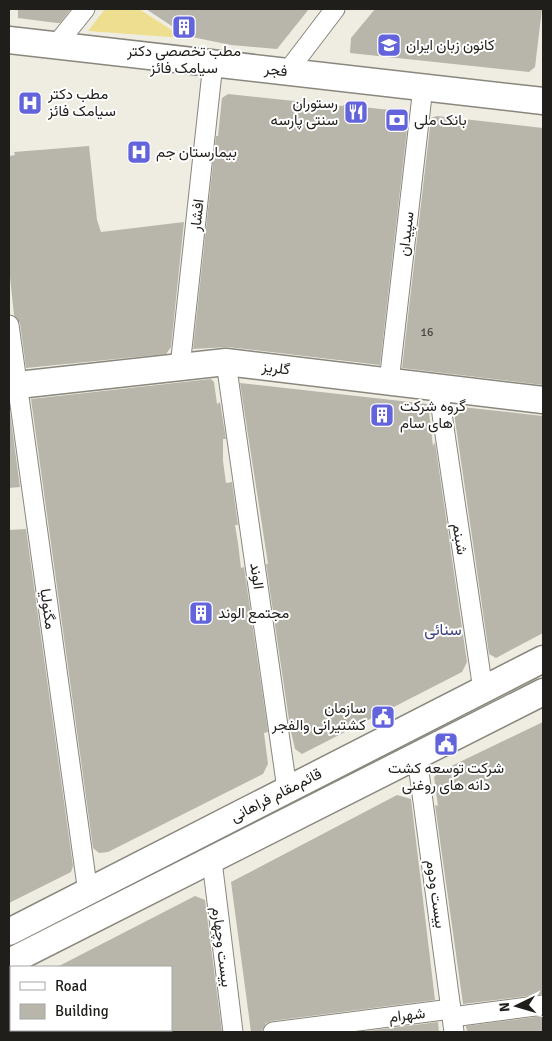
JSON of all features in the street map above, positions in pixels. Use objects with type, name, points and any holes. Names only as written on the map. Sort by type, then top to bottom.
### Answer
[{"type":"main road","name":"فجر","points":[[9,40],[423,87],[543,98]]},
{"type":"main road","name":"گلریز","points":[[13,385],[226,362],[543,400]]},
{"type":"main road","name":"قائم‌مقام فراهانی","points":[[9,932],[543,659]]},
{"type":"main road","name":"قائم‌مقام فراهانی","points":[[9,962],[543,692]]},
{"type":"street","points":[[56,45],[85,9]]},
{"type":"street","points":[[287,72],[336,9]]},
{"type":"street","name":"افشار","points":[[180,367],[213,63]]},
{"type":"street","name":"سپیدان","points":[[389,382],[423,87]]},
{"type":"street","name":"مگنولیا","points":[[9,325],[13,385],[88,893]]},
{"type":"street","name":"الوند","points":[[226,362],[287,789]]},
{"type":"street","name":"شبنم","points":[[438,387],[483,690]]},
{"type":"street","name":"بیست ودوم","points":[[417,757],[453,1019]]},
{"type":"street","name":"بیست وچهارم","points":[[212,861],[233,1032]]},
{"type":"street","name":"شهرام","points":[[273,1032],[453,1019],[543,1005]]},
{"type":"shaded area","points":[[105,9],[139,9],[184,38],[88,31]]},
{"type":"building","points":[[18,9],[71,9],[60,23],[57,23],[18,18]]},
{"type":"building","points":[[146,9],[309,9],[277,49],[231,45],[187,36]]},
{"type":"building","points":[[375,9],[542,9],[535,67],[529,72],[350,53],[351,38]]},
{"type":"building","points":[[228,94],[342,106],[348,103],[362,105],[362,107],[400,111],[408,121],[380,365],[228,347],[193,349],[216,136],[218,136],[222,98]]},
{"type":"building","points":[[437,116],[543,128],[543,385],[402,368],[431,118]]},
{"type":"building","points":[[89,146],[97,220],[101,232],[184,222],[171,347],[166,354],[26,368],[20,323],[14,315],[9,267],[9,156],[15,155],[14,152]]},
{"type":"building","points":[[211,379],[214,382],[217,404],[220,402],[226,439],[223,439],[223,461],[226,483],[232,482],[241,568],[244,567],[268,732],[264,733],[268,764],[263,774],[108,852],[99,853],[93,848],[31,399]]},
{"type":"building","points":[[240,383],[428,404],[433,446],[435,442],[467,662],[462,672],[302,754],[295,749],[290,727],[266,564],[268,564]]},
{"type":"building","points":[[9,405],[20,487],[9,488]]},
{"type":"building","points":[[453,406],[543,416],[543,633],[496,658],[489,654]]},
{"type":"building","points":[[26,529],[73,866],[71,872],[9,903],[9,530]]},
{"type":"building","points":[[543,722],[543,994],[463,1004],[435,805],[438,806],[434,777],[441,771]]},
{"type":"building","points":[[397,795],[411,799],[435,1000],[272,1021],[266,1023],[262,1031],[251,1032],[231,882]]},
{"type":"building","points":[[195,896],[205,900],[222,1032],[171,1032],[172,966],[59,966]]},
{"type":"building","points":[[543,1016],[543,1032],[467,1032],[466,1026]]},
{"type":"building","points":[[438,1022],[439,1032],[359,1032]]},
{"type":"place","name":"مطب تخصصی دکتر سیامک فائز","points":[[184,27]]},
{"type":"place","name":"کانون زبان ایران","points":[[389,45]]},
{"type":"place","name":"مطب دکتر سیامک فائز","points":[[30,103]]},
{"type":"place","name":"رستوران سنتی پارسه","points":[[356,112]]},
{"type":"place","name":"بانک ملی","points":[[397,120]]},
{"type":"place","name":"بیمارستان جم","points":[[139,152]]},
{"type":"place","name":"گروه شرکت های سام","points":[[382,415]]},
{"type":"place","name":"مجتمع الوند","points":[[201,613]]},
{"type":"place","name":"سازمان کشتیرانی والفجر","points":[[383,717]]},
{"type":"place","name":"شرکت توسعه کشت دانه های روغنی","points":[[446,744]]},
{"type":"district","name":"سنائی","points":[[443,629]]}]
